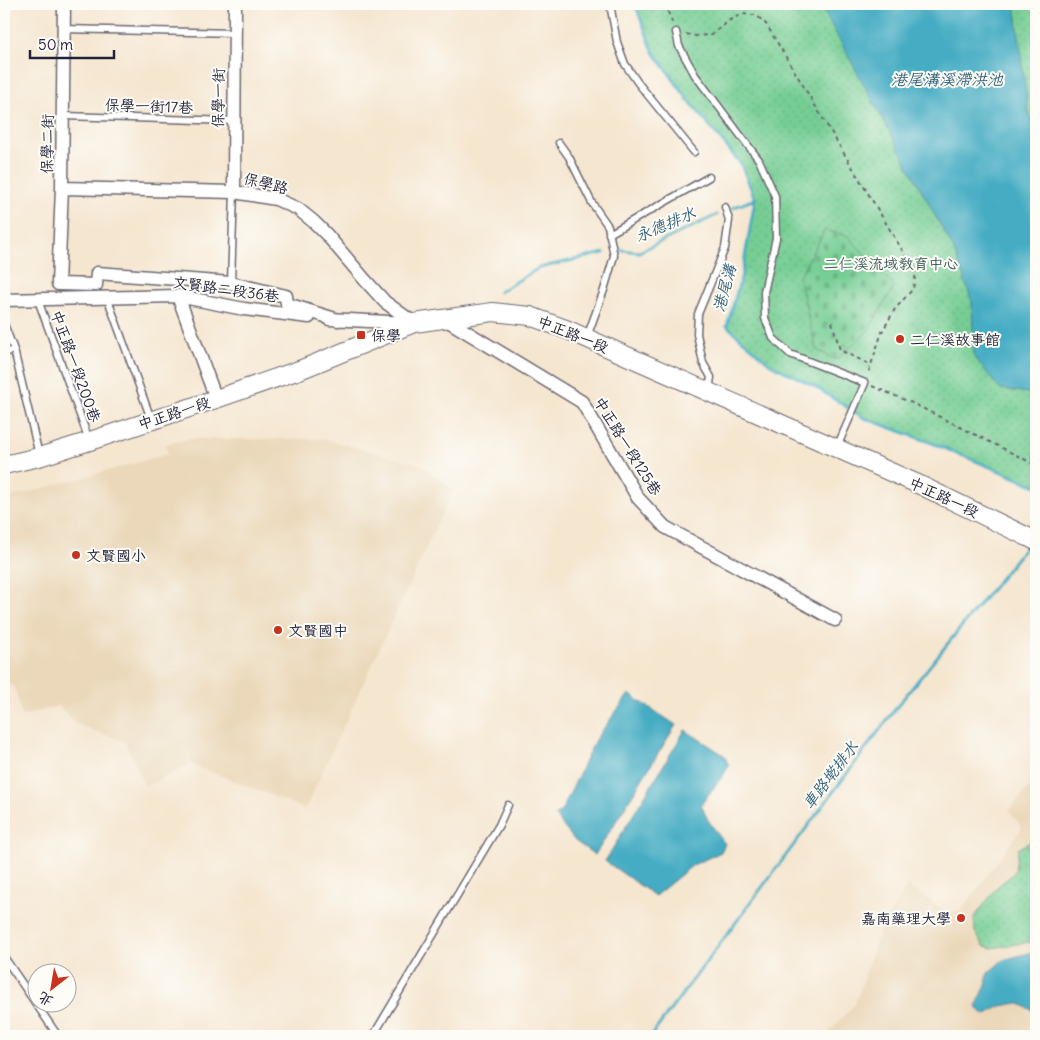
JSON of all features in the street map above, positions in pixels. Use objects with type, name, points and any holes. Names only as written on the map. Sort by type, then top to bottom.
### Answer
[{"type":"main road","name":"中正路一段","points":[[4,465],[39,457],[216,399],[302,369],[414,323],[493,312],[517,314],[556,324],[837,448],[1036,541]]},
{"type":"street","name":"保學二街","points":[[64,4],[62,188],[58,284],[96,285],[97,273],[231,283]]},
{"type":"street","name":"保學一街","points":[[234,192],[235,4]]},
{"type":"street","name":"保學路","points":[[62,188],[234,192],[276,199],[298,209],[328,235],[385,302],[414,323]]},
{"type":"street","points":[[231,283],[286,296],[287,304],[338,320]]},
{"type":"street","points":[[178,296],[216,399]]},
{"type":"street","name":"文賢路二段36巷","points":[[4,300],[178,296],[244,309],[338,320],[414,323]]},
{"type":"street","name":"中正路一段125巷","points":[[445,319],[582,402],[638,498],[665,527],[835,620]]},
{"type":"lane","points":[[610,4],[617,42],[625,64],[638,84],[694,152]]},
{"type":"lane","points":[[64,29],[235,33]]},
{"type":"lane","points":[[676,32],[679,46],[695,75],[759,160],[775,196],[776,238],[764,292],[765,318],[773,338],[790,354],[865,383],[837,448]]},
{"type":"lane","name":"保學一街17巷","points":[[63,116],[234,121]]},
{"type":"lane","points":[[559,143],[570,157],[592,203],[608,226],[614,256],[604,290],[586,338]]},
{"type":"lane","points":[[609,234],[709,177]]},
{"type":"lane","points":[[231,283],[234,192]]},
{"type":"lane","points":[[708,392],[711,377],[703,363],[697,334],[698,314],[725,248],[729,220],[725,208]]},
{"type":"lane","points":[[107,297],[152,420]]},
{"type":"lane","name":"中正路一段200巷","points":[[38,300],[90,441]]},
{"type":"lane","points":[[4,324],[14,350],[39,457]]},
{"type":"lane","points":[[4,353],[14,350]]},
{"type":"lane","points":[[373,1036],[499,825],[508,805]]},
{"type":"lane","points":[[4,957],[58,1036]]},
{"type":"path","points":[[665,4],[676,32],[695,36],[711,35],[730,20],[742,14],[756,15],[766,24],[916,272],[913,290],[895,309],[882,332],[865,383],[912,403],[1036,464]]},
{"type":"path","points":[[1034,4],[1036,23]]},
{"type":"path","points":[[832,322],[840,350],[871,365]]},
{"type":"shaded area","name":"文賢國中","points":[[188,439],[324,439],[422,465],[453,490],[305,809],[191,764],[145,786],[125,742],[76,724],[59,706],[22,716],[13,684],[4,686],[4,499],[168,454],[166,444]]},
{"type":"shaded area","name":"嘉南藥理大學","points":[[1028,788],[1036,791],[1036,1036],[825,1036],[855,1004],[882,925],[908,886],[947,912],[961,911],[1022,828],[1009,810]]},
{"type":"green space","name":"二仁溪流域教育中心","points":[[635,4],[1036,4],[1036,486],[932,443],[864,418],[814,386],[770,364],[727,326],[742,274],[755,198],[741,164],[689,101],[653,51]]},
{"type":"green space","points":[[825,230],[848,236],[894,287],[867,332],[836,360],[816,349],[799,277]]},
{"type":"green space","points":[[1030,842],[1036,857],[1036,941],[992,948],[984,946],[975,932],[974,918],[998,886],[1012,875],[1015,870],[1018,849]]},
{"type":"water","name":"港尾溝溪滯洪池","points":[[820,4],[1015,4],[1028,110],[1036,131],[1036,394],[1000,389],[974,357],[972,302],[954,250]]},
{"type":"water","points":[[629,694],[676,725],[595,855],[575,841],[555,816],[562,810],[595,740]]},
{"type":"water","points":[[685,730],[724,755],[729,766],[701,805],[708,820],[725,844],[721,852],[693,865],[655,896],[605,861]]},
{"type":"water","points":[[1036,951],[1036,1012],[1018,1003],[1001,1006],[985,1015],[976,1007],[986,985],[988,973],[1003,960]]},
{"type":"waterway","name":"港尾溝","points":[[635,4],[653,51],[689,101],[741,164],[755,199],[742,274],[727,326],[770,364],[814,386],[864,418],[932,443],[1036,486]]},
{"type":"waterway","name":"永德排水","points":[[732,208],[755,199]]},
{"type":"waterway","name":"永德排水","points":[[621,250],[639,252],[717,215]]},
{"type":"waterway","name":"永德排水","points":[[499,292],[539,268],[604,253]]},
{"type":"waterway","name":"車路墘排水","points":[[651,1036],[899,704],[1029,543]]},
{"type":"place","name":"保學","points":[[361,335]]},
{"type":"place","name":"二仁溪故事館","points":[[900,339]]},
{"type":"place","name":"文賢國小","points":[[76,555]]},
{"type":"place","name":"文賢國中","points":[[278,630]]},
{"type":"place","name":"嘉南藥理大學","points":[[961,918]]}]
